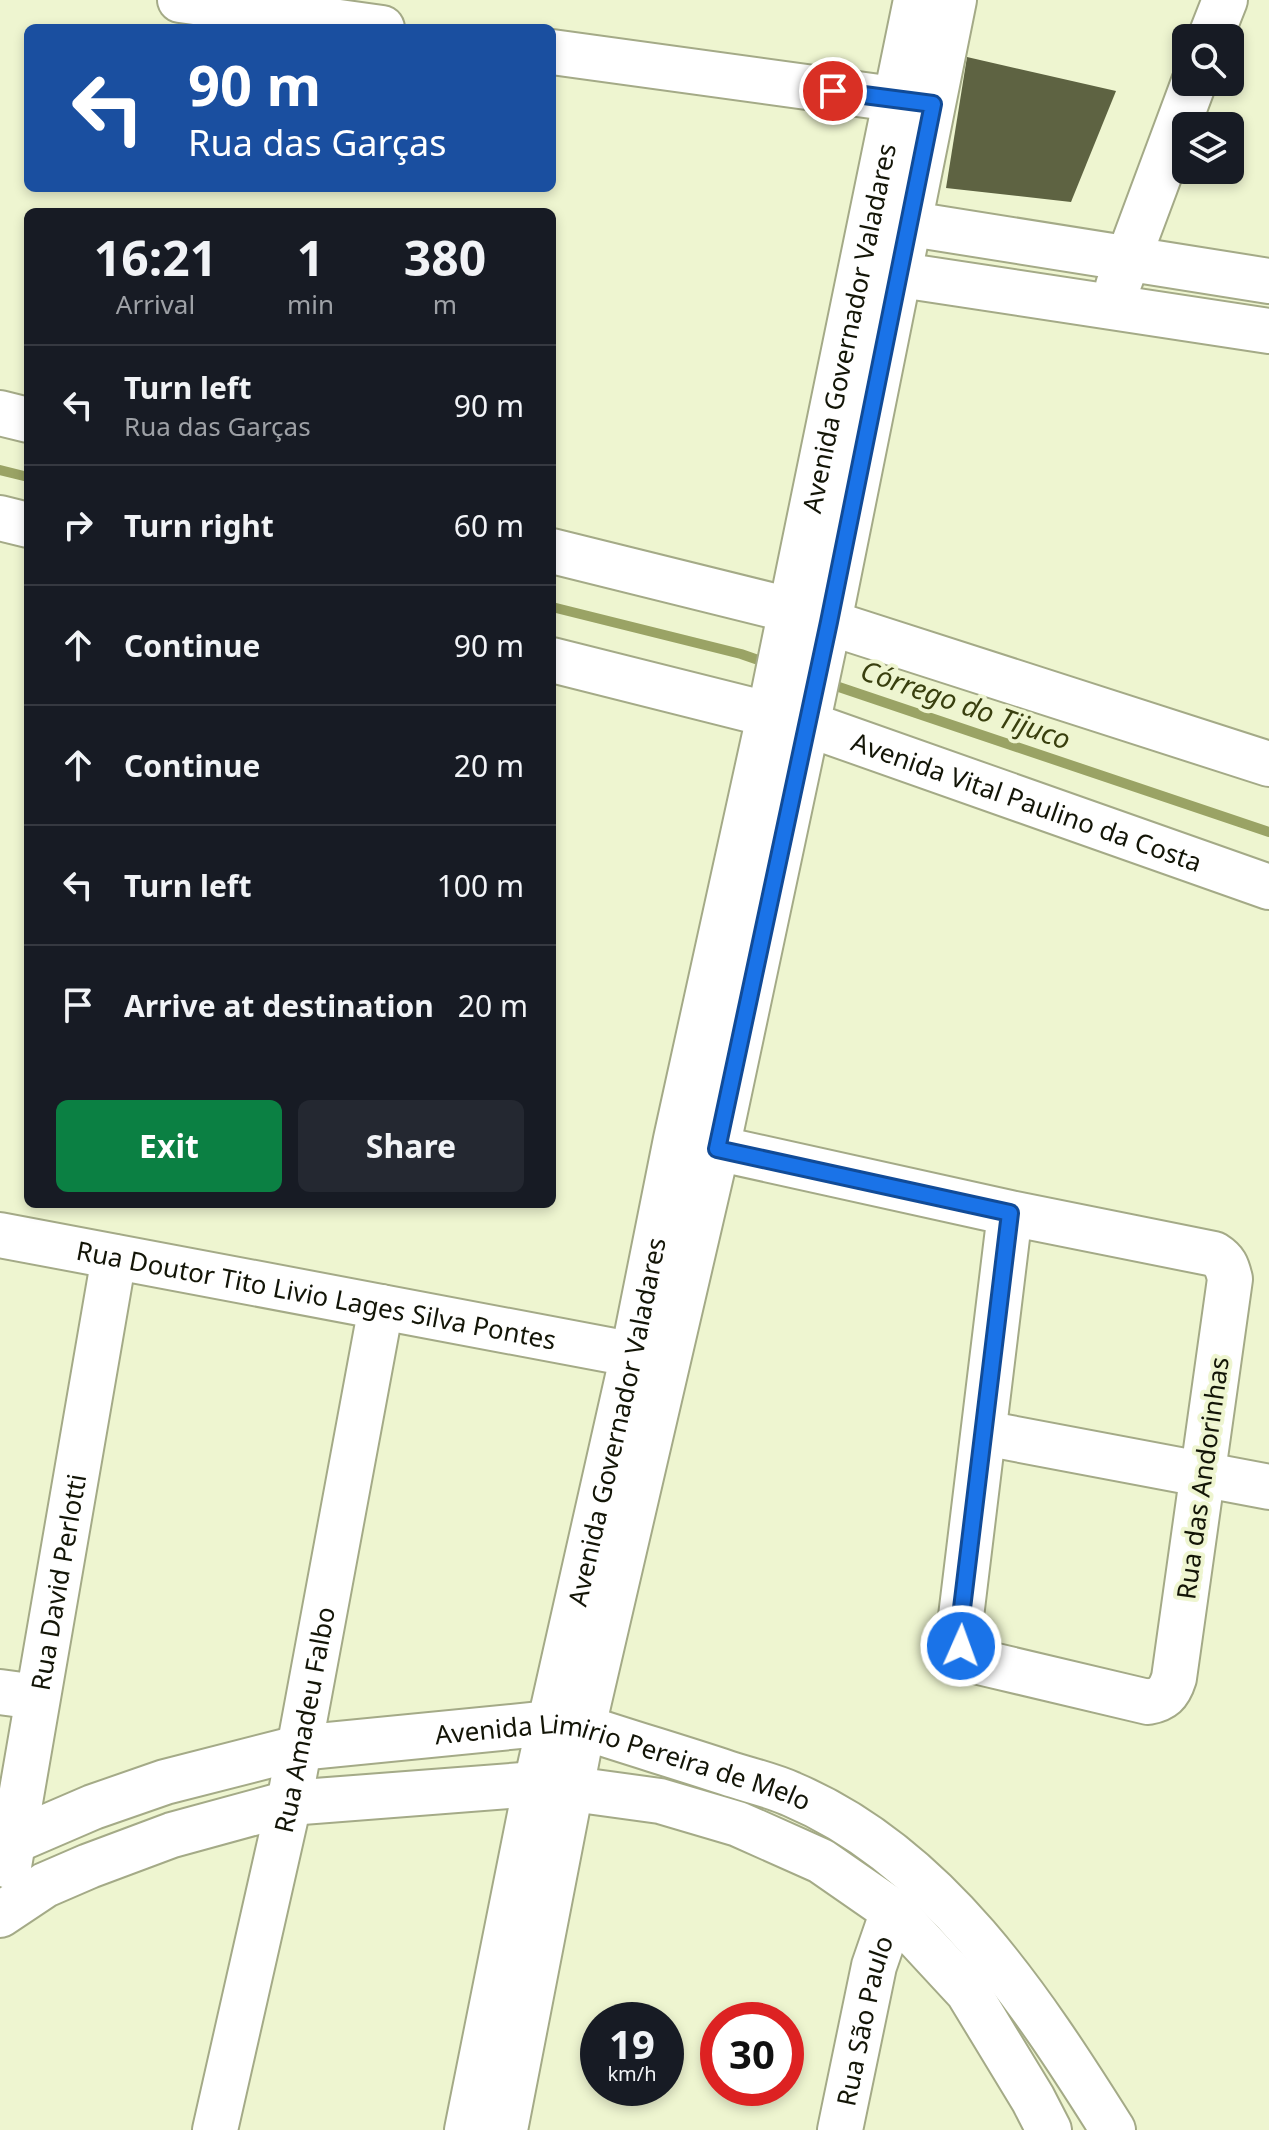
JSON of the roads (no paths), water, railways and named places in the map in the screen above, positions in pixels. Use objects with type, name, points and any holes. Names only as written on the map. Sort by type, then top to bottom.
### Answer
[{"type":"street","points":[[180,0],[353,24]]},
{"type":"street","name":"Avenida Governador Valadares","points":[[914,102],[916,0]]},
{"type":"street","name":"Avenida Governador Valadares","points":[[467,2130],[554,1786],[651,1358],[808,626],[914,102],[954,0]]},
{"type":"street","points":[[1216,24],[1225,0]]},
{"type":"street","points":[[556,53],[914,102]]},
{"type":"street","points":[[1112,307],[1126,259],[1189,96]]},
{"type":"street","points":[[890,221],[1269,281]]},
{"type":"street","points":[[879,272],[1269,331]]},
{"type":"street","points":[[0,413],[24,419]]},
{"type":"street","points":[[0,518],[24,524]]},
{"type":"street","points":[[556,552],[1269,764]]},
{"type":"street","name":"Avenida Vital Paulino da Costa","points":[[556,661],[790,709],[1269,887]]},
{"type":"street","points":[[697,1144],[1010,1213],[984,1433],[1269,1487]]},
{"type":"street","name":"Rua das Andorinhas","points":[[984,1433],[959,1633],[967,1656],[979,1662],[1148,1702],[1160,1699],[1170,1691],[1174,1678],[1230,1279],[1227,1265],[1214,1254],[1010,1213]]},
{"type":"street","name":"Rua Doutor Tito Livio Lages Silva Pontes","points":[[0,1235],[651,1358]]},
{"type":"street","name":"Rua David Perlotti","points":[[0,1908],[18,1695],[114,1257]]},
{"type":"street","name":"Rua Amadeu Falbo","points":[[215,2130],[289,1803],[381,1307]]},
{"type":"street","name":"Avenida Limirio Pereira de Melo","points":[[7,1846],[93,1807],[165,1782],[298,1748],[567,1725],[791,1794],[857,1828],[921,1878],[982,1943],[1060,2046],[1113,2130]]},
{"type":"street","name":"Avenida Governador Valadares","points":[[505,2130],[554,1786]]},
{"type":"street","name":"Avenida Limirio Pereira de Melo","points":[[0,1915],[45,1885],[89,1866],[172,1835],[289,1803],[554,1786],[660,1801],[738,1824],[821,1861],[893,1911],[968,1992],[1049,2130]]},
{"type":"street","name":"Rua São Paulo","points":[[840,2130],[874,1966],[893,1911]]},
{"type":"waterway","name":"Córrego do Tijuco","points":[[0,470],[24,476]]},
{"type":"waterway","name":"Córrego do Tijuco","points":[[556,608],[770,664]]},
{"type":"waterway","name":"Córrego do Tijuco","points":[[827,683],[1269,832]]}]
